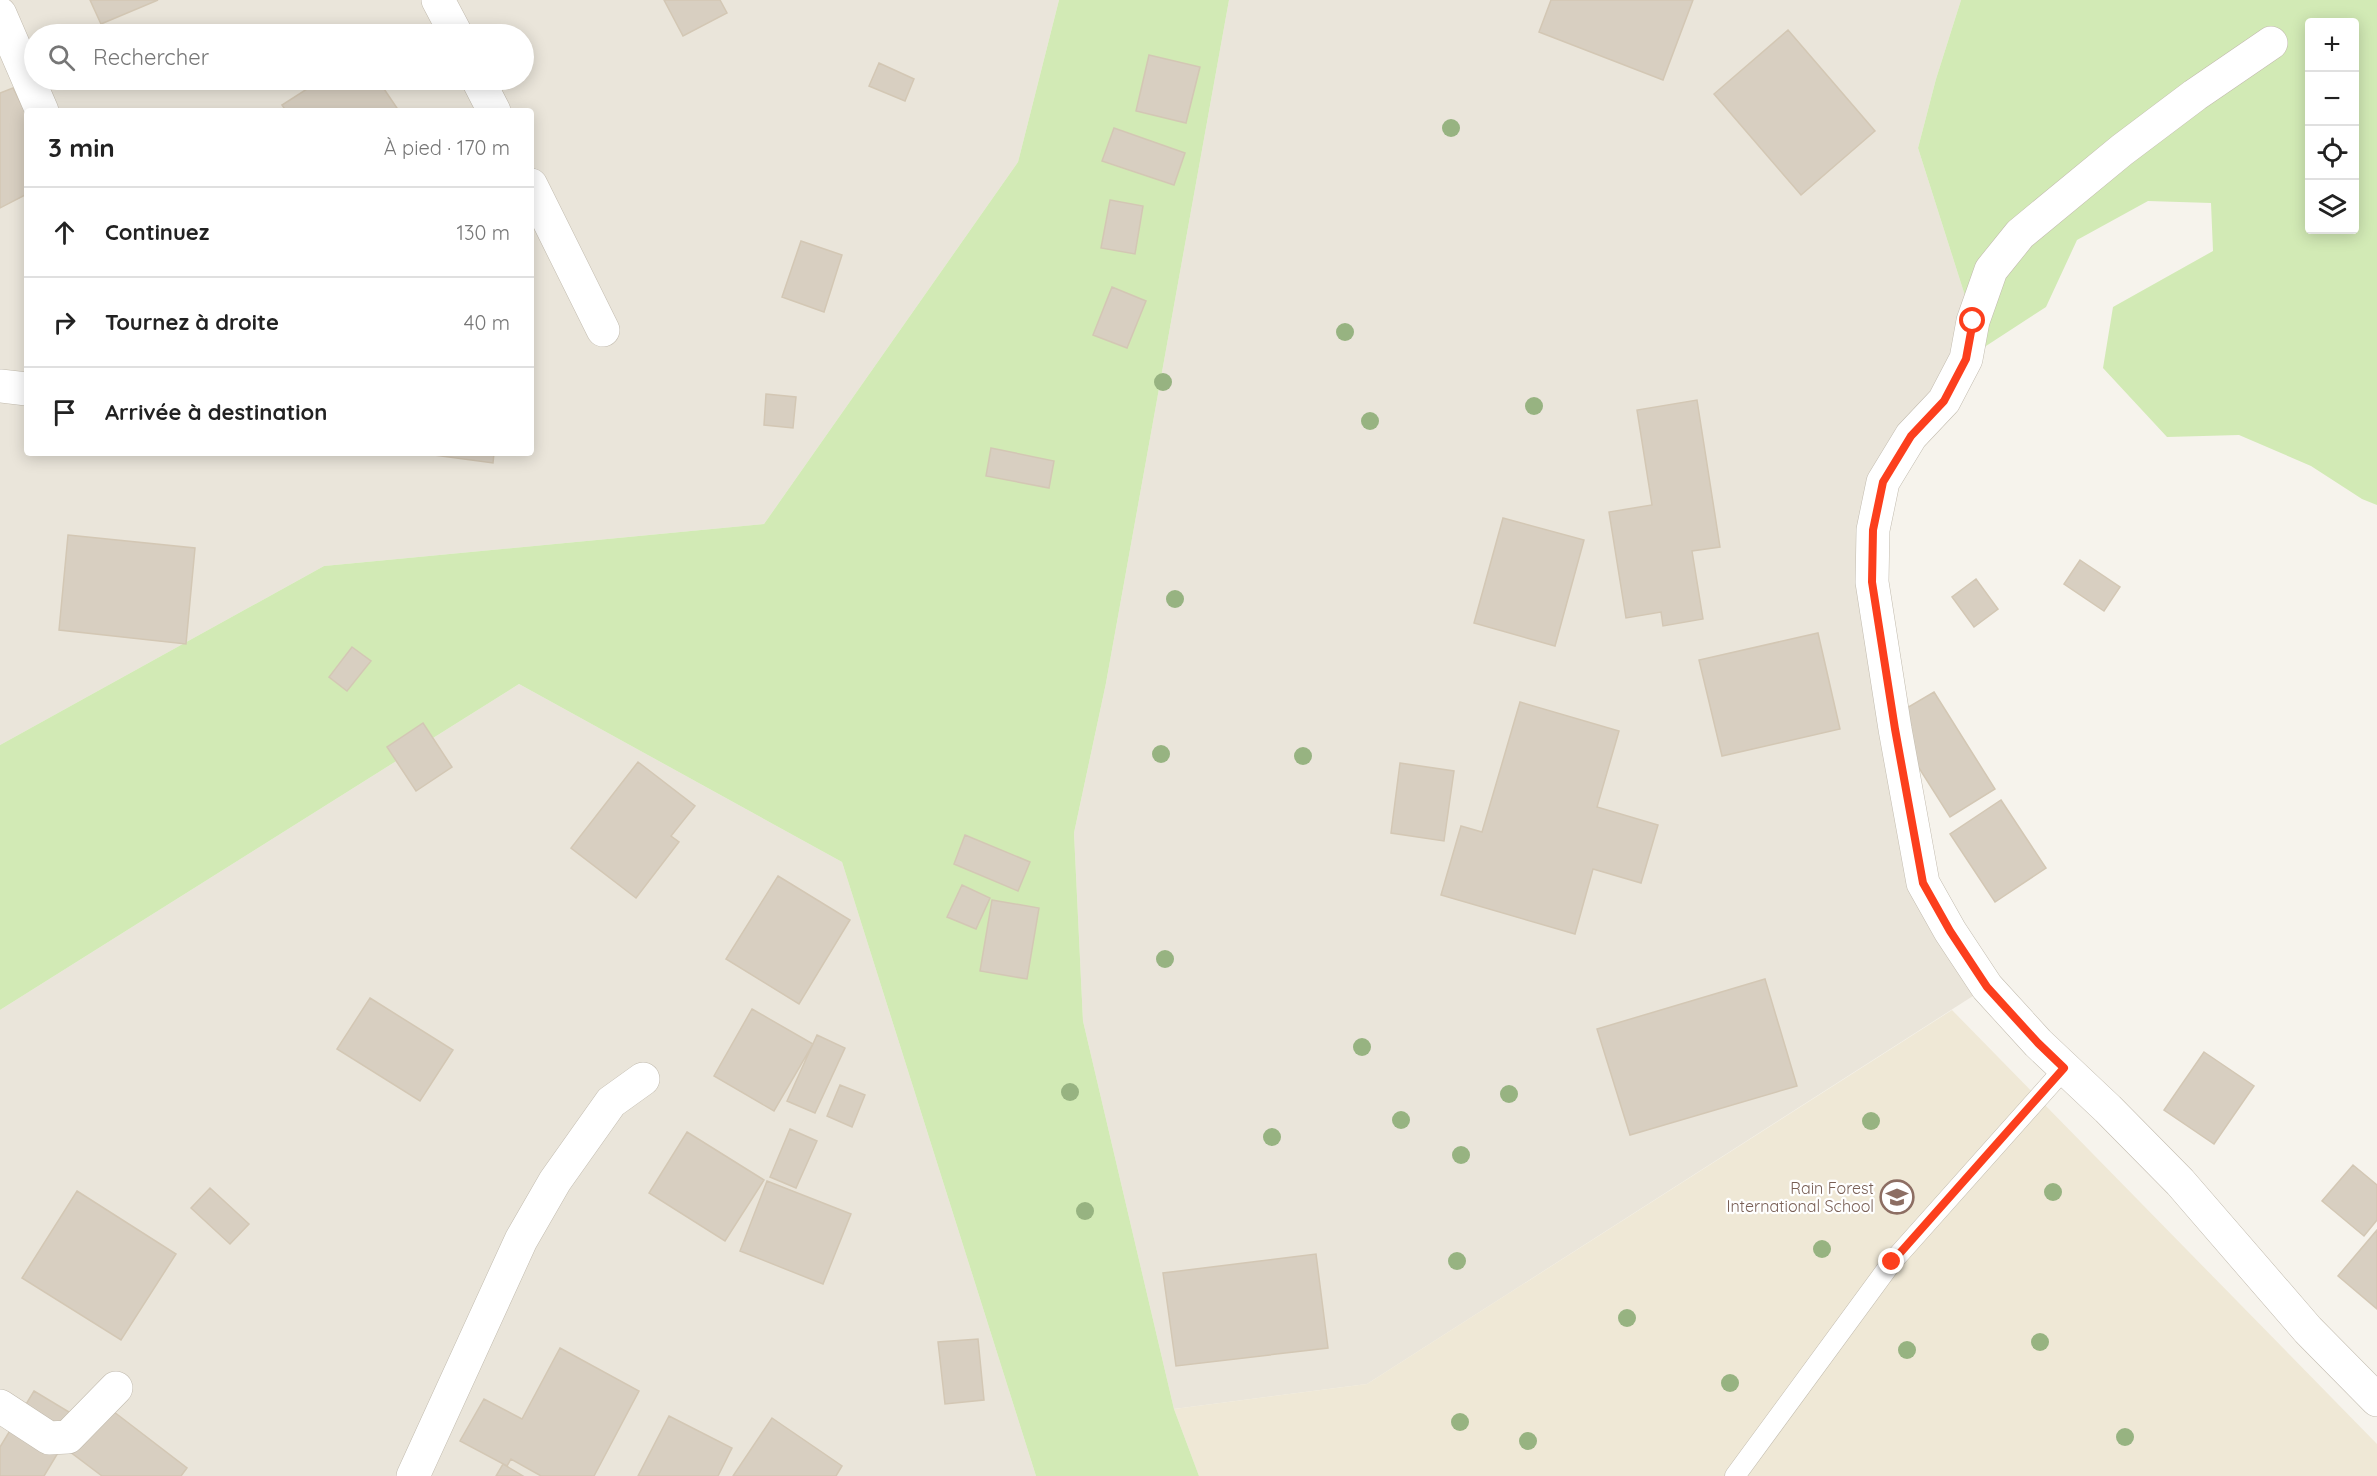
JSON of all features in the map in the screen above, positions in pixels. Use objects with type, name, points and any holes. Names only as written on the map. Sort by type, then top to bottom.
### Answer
[{"type":"street","points":[[438,0],[451,24]]},
{"type":"street","points":[[0,14],[24,69]]},
{"type":"street","points":[[2271,43],[2195,95],[2122,150],[2020,234],[1991,270],[1973,321],[1966,359],[1944,401],[1911,436],[1883,482],[1873,530],[1872,582],[1923,883],[1950,931],[1987,987],[2038,1043],[2180,1182],[2308,1330],[2377,1400]]},
{"type":"street","points":[[33,90],[41,108]]},
{"type":"street","points":[[483,90],[492,108]]},
{"type":"street","points":[[534,192],[603,330]]},
{"type":"street","points":[[0,386],[24,389]]},
{"type":"street","points":[[413,1476],[521,1240],[549,1191],[611,1102],[643,1080]]},
{"type":"street","points":[[0,1406],[49,1438],[68,1437],[116,1388]]},
{"type":"lane","points":[[1735,1476],[1892,1262],[2064,1068]]},
{"type":"shaded area","points":[[0,0],[1059,0],[1018,162],[764,524],[324,566],[0,745]]},
{"type":"shaded area","points":[[1229,0],[1961,0],[1936,79],[1918,148],[1973,321],[1873,530],[1910,816],[1987,987],[1367,1384],[1174,1409],[1083,1021],[1074,833],[1106,683]]},
{"type":"shaded area","points":[[519,684],[842,862],[1036,1476],[0,1476],[0,1010]]},
{"type":"shaded area","name":"Rain Forest International School","points":[[1952,1010],[2377,1444],[2377,1476],[1199,1476],[1174,1409],[1367,1384]]},
{"type":"green space","points":[[1059,0],[1229,0],[1106,683],[1074,833],[1083,1021],[1174,1409],[1199,1476],[1036,1476],[842,862],[519,684],[0,1010],[0,745],[324,566],[764,524],[1018,162]]},
{"type":"green space","points":[[1961,0],[2377,0],[2377,505],[2362,499],[2311,466],[2239,435],[2167,437],[2103,368],[2113,307],[2213,251],[2211,203],[2148,201],[2077,240],[2046,307],[1966,359],[1973,321],[1918,148],[1936,79]]},
{"type":"building","points":[[90,0],[158,0],[101,24]]},
{"type":"building","points":[[664,0],[720,0],[727,13],[683,36]]},
{"type":"building","points":[[1551,0],[1693,0],[1663,80],[1539,32]]},
{"type":"building","points":[[1788,30],[1875,131],[1801,195],[1714,94]]},
{"type":"building","points":[[1149,55],[1200,67],[1186,123],[1136,111]]},
{"type":"building","points":[[879,63],[914,79],[905,101],[869,86]]},
{"type":"building","points":[[13,88],[24,110],[24,196],[0,208],[0,93]]},
{"type":"building","points":[[305,90],[385,90],[397,108],[284,108],[282,105]]},
{"type":"building","points":[[1114,128],[1185,153],[1174,185],[1102,161]]},
{"type":"building","points":[[1110,200],[1143,206],[1135,254],[1101,248]]},
{"type":"building","points":[[801,241],[842,255],[824,312],[782,297]]},
{"type":"building","points":[[1112,287],[1146,301],[1127,348],[1093,335]]},
{"type":"building","points":[[766,394],[796,397],[793,428],[764,425]]},
{"type":"building","points":[[1697,400],[1720,547],[1692,551],[1703,619],[1663,626],[1661,612],[1626,618],[1609,512],[1652,505],[1637,410]]},
{"type":"building","points":[[991,448],[1054,461],[1049,488],[986,476]]},
{"type":"building","points":[[441,456],[494,456],[493,463]]},
{"type":"building","points":[[1503,518],[1584,540],[1555,646],[1474,623]]},
{"type":"building","points":[[68,535],[195,548],[186,644],[59,630]]},
{"type":"building","points":[[2080,560],[2120,587],[2104,611],[2064,584]]},
{"type":"building","points":[[1976,579],[1998,609],[1974,627],[1952,597]]},
{"type":"building","points":[[1818,633],[1840,729],[1722,756],[1699,660]]},
{"type":"building","points":[[352,647],[371,661],[347,691],[329,677]]},
{"type":"building","points":[[1934,692],[1995,789],[1950,817],[1888,719]]},
{"type":"building","points":[[1520,702],[1619,731],[1597,807],[1658,825],[1641,883],[1593,869],[1575,934],[1441,895],[1461,826],[1482,832]]},
{"type":"building","points":[[423,723],[452,767],[416,791],[387,747]]},
{"type":"building","points":[[638,762],[695,806],[671,836],[679,842],[636,898],[571,848]]},
{"type":"building","points":[[1400,763],[1454,771],[1444,841],[1391,833]]},
{"type":"building","points":[[2001,800],[2046,868],[1995,902],[1950,834]]},
{"type":"building","points":[[965,835],[1030,862],[1018,891],[954,864]]},
{"type":"building","points":[[778,876],[850,920],[799,1004],[726,959]]},
{"type":"building","points":[[962,885],[990,898],[976,929],[947,917]]},
{"type":"building","points":[[992,900],[1039,908],[1027,979],[980,971]]},
{"type":"building","points":[[1765,979],[1797,1086],[1630,1135],[1597,1029]]},
{"type":"building","points":[[370,998],[453,1050],[420,1101],[337,1049]]},
{"type":"building","points":[[752,1009],[813,1044],[774,1111],[714,1076]]},
{"type":"building","points":[[817,1035],[845,1048],[815,1113],[787,1101]]},
{"type":"building","points":[[2204,1052],[2254,1086],[2214,1144],[2164,1110]]},
{"type":"building","points":[[840,1085],[865,1095],[852,1127],[827,1116]]},
{"type":"building","points":[[790,1129],[817,1141],[796,1188],[770,1177]]},
{"type":"building","points":[[687,1132],[764,1180],[725,1241],[649,1193]]},
{"type":"building","points":[[2353,1165],[2377,1185],[2377,1220],[2364,1236],[2322,1201]]},
{"type":"building","points":[[767,1181],[851,1214],[823,1284],[740,1251]]},
{"type":"building","points":[[210,1188],[249,1224],[230,1244],[191,1208]]},
{"type":"building","points":[[77,1191],[176,1254],[121,1340],[22,1278]]},
{"type":"building","points":[[2377,1230],[2377,1309],[2338,1276]]},
{"type":"building","points":[[1316,1254],[1328,1348],[1176,1366],[1163,1273]]},
{"type":"building","points":[[978,1339],[984,1400],[945,1404],[938,1342]]},
{"type":"building","points":[[560,1348],[639,1391],[594,1476],[541,1476],[511,1459],[507,1466],[460,1441],[484,1399],[522,1419]]},
{"type":"building","points":[[34,1391],[79,1418],[44,1476],[0,1476],[0,1447]]},
{"type":"building","points":[[105,1405],[187,1468],[181,1476],[102,1476],[69,1451]]},
{"type":"building","points":[[669,1416],[732,1448],[718,1476],[638,1476]]},
{"type":"building","points":[[772,1418],[842,1466],[836,1476],[733,1476]]},
{"type":"building","points":[[503,1464],[523,1476],[496,1476]]},
{"type":"place","name":"Rain Forest International School","points":[[1897,1197]]},
{"type":"route","points":[[1892,1262],[2064,1068],[1987,987],[1950,931],[1923,883],[1895,729],[1872,582],[1873,530],[1883,482],[1911,436],[1944,401],[1966,359],[1973,321]]}]
